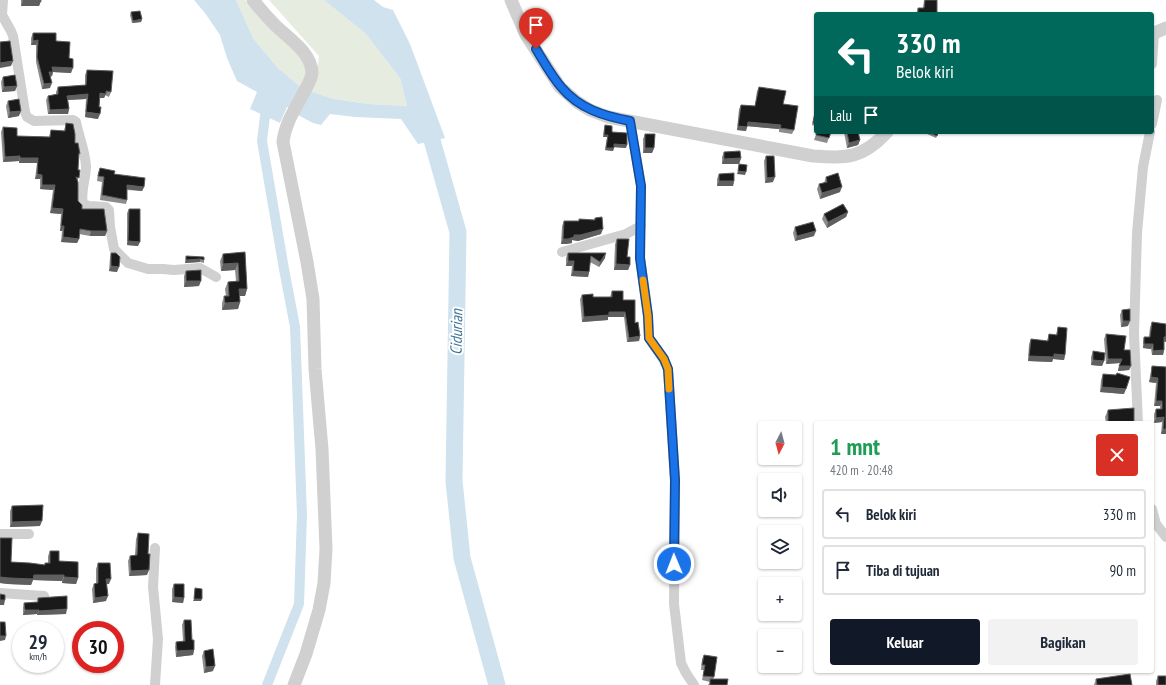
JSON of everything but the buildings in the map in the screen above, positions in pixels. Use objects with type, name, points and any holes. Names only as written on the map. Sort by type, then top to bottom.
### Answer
[{"type":"street","points":[[3,0],[2,15],[13,36],[25,112],[28,117],[34,121],[73,120],[76,122],[84,152],[86,167],[83,188],[83,204],[89,206],[106,207],[109,210],[114,249],[128,263],[148,269],[174,270],[196,268],[216,277]]},
{"type":"street","points":[[253,0],[274,24],[303,51],[309,62],[312,74],[289,119],[283,142],[313,299],[315,369],[322,449],[326,549],[324,583],[319,610],[306,654],[294,685]]},
{"type":"street","points":[[511,0],[526,35],[560,87],[590,110],[608,117],[813,156],[846,157],[859,154],[885,134]]},
{"type":"street","points":[[1154,34],[1166,28]]},
{"type":"street","points":[[1154,116],[1158,99]]},
{"type":"street","points":[[630,121],[641,186],[640,258],[648,316],[649,338],[664,359],[668,369],[669,379],[675,480],[674,604],[676,631],[681,663],[694,685]]},
{"type":"street","points":[[1138,421],[1134,334],[1137,234],[1143,167],[1150,134]]},
{"type":"street","points":[[562,252],[626,234],[641,226]]},
{"type":"street","points":[[1154,516],[1156,524],[1166,537]]},
{"type":"street","points":[[0,534],[29,534]]},
{"type":"street","points":[[155,548],[153,587],[158,640],[155,685]]},
{"type":"street","points":[[0,593],[44,596]]},
{"type":"shaded area","points":[[236,0],[245,0],[306,63],[308,75],[303,89],[277,67],[253,38]]},
{"type":"shaded area","points":[[269,0],[324,0],[366,34],[400,78],[407,106],[368,104],[334,99],[309,91],[316,82],[319,56]]},
{"type":"water","points":[[194,0],[236,0],[253,38],[277,67],[303,89],[292,109],[287,107],[280,123],[250,109],[257,92],[237,81],[227,58],[220,35]]},
{"type":"water","points":[[324,0],[374,0],[383,7],[393,10],[410,44],[445,138],[418,144],[401,119],[355,117],[330,114],[321,125],[313,123],[298,115],[309,91],[334,99],[368,104],[407,106],[400,78],[366,34]]},
{"type":"waterway","points":[[267,685],[299,604],[302,515],[295,327],[262,141],[265,116],[271,104]]},
{"type":"waterway","name":"Cidurian","points":[[426,119],[458,232],[454,481],[462,558],[497,685]]},
{"type":"slow traffic","points":[[643,280],[648,316],[649,338],[664,359],[668,369],[669,389]]},
{"type":"route","points":[[536,49],[560,87],[577,102],[590,110],[608,117],[630,121],[641,186],[640,258],[648,316],[649,338],[664,359],[668,369],[669,379],[669,402],[675,480],[674,564]]}]
